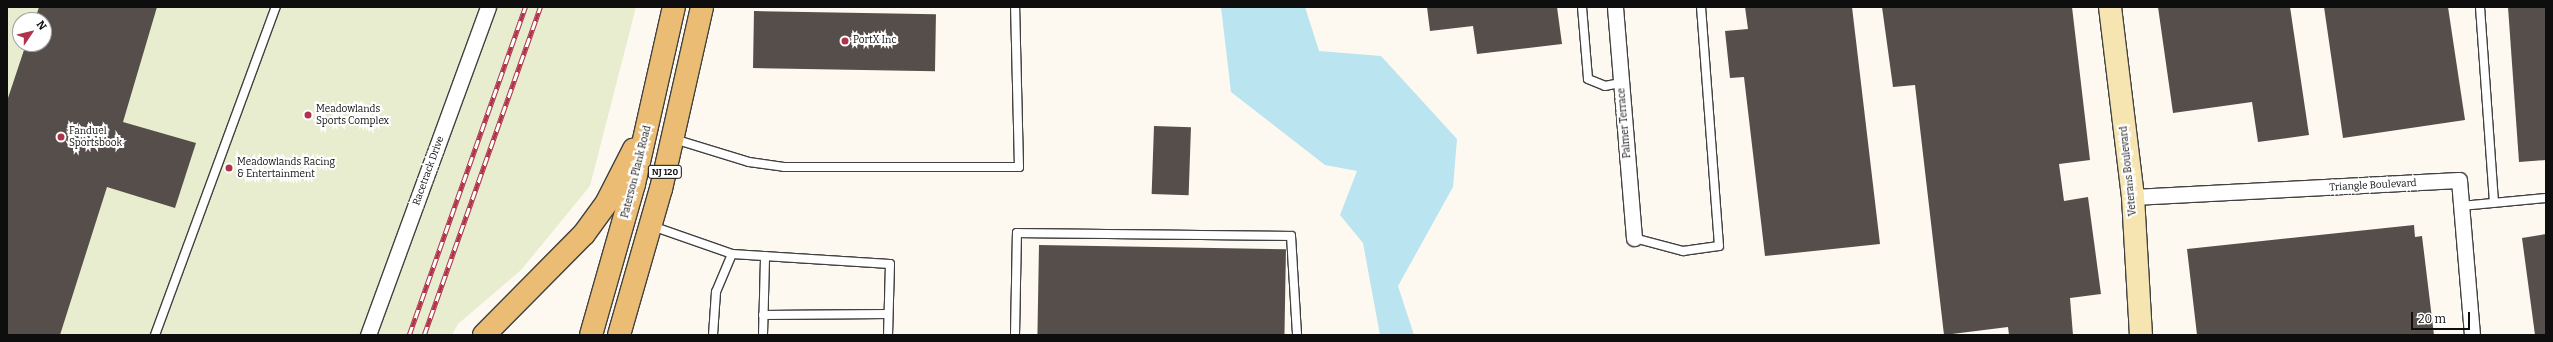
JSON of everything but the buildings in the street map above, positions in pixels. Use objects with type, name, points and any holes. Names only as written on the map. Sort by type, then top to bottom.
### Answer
[{"type":"main road","name":"Paterson Plank Road","points":[[591,335],[652,112],[674,7]]},
{"type":"main road","name":"NJ 120","points":[[620,335],[652,226],[674,139],[702,7]]},
{"type":"main road","points":[[484,335],[596,218],[652,112]]},
{"type":"street","name":"Racetrack Drive","points":[[368,335],[488,7]]},
{"type":"street","name":"Palmer Terrace","points":[[1615,7],[1634,238]]},
{"type":"street","name":"Veterans Boulevard","points":[[2110,7],[2133,197],[2141,335]]},
{"type":"street","name":"Triangle Boulevard","points":[[2133,197],[2459,180],[2472,335]]},
{"type":"lane","points":[[155,335],[276,7]]},
{"type":"lane","points":[[674,139],[749,162],[784,166],[1019,168],[1015,7]]},
{"type":"lane","points":[[1582,7],[1588,79],[1605,86],[1621,83]]},
{"type":"lane","points":[[1634,238],[1683,250],[1719,246],[1701,7]]},
{"type":"lane","points":[[2480,7],[2494,203]]},
{"type":"lane","points":[[2461,206],[2546,198]]},
{"type":"lane","points":[[652,226],[732,254],[890,264],[888,335]]},
{"type":"lane","points":[[1014,335],[1017,233],[1291,236],[1297,335]]},
{"type":"lane","points":[[713,335],[716,292],[732,254]]},
{"type":"lane","points":[[763,335],[765,256]]},
{"type":"lane","points":[[763,315],[888,314]]},
{"type":"green space","name":"Meadowlands Sports Complex","points":[[7,7],[636,7],[590,186],[521,270],[458,324],[452,335],[7,335]]},
{"type":"water","points":[[1221,7],[1305,7],[1319,51],[1381,56],[1457,139],[1453,187],[1398,286],[1414,335],[1380,335],[1363,243],[1340,215],[1357,171],[1325,165],[1231,92]]},
{"type":"railway","points":[[409,335],[525,7]]},
{"type":"railway","points":[[424,335],[540,7]]},
{"type":"place","name":"PortX Inc","points":[[845,41]]},
{"type":"place","name":"Meadowlands Sports Complex","points":[[308,115]]},
{"type":"place","name":"Fanduel Sportsbook","points":[[61,137]]},
{"type":"place","name":"Meadowlands Racing & Entertainment","points":[[229,168]]}]
